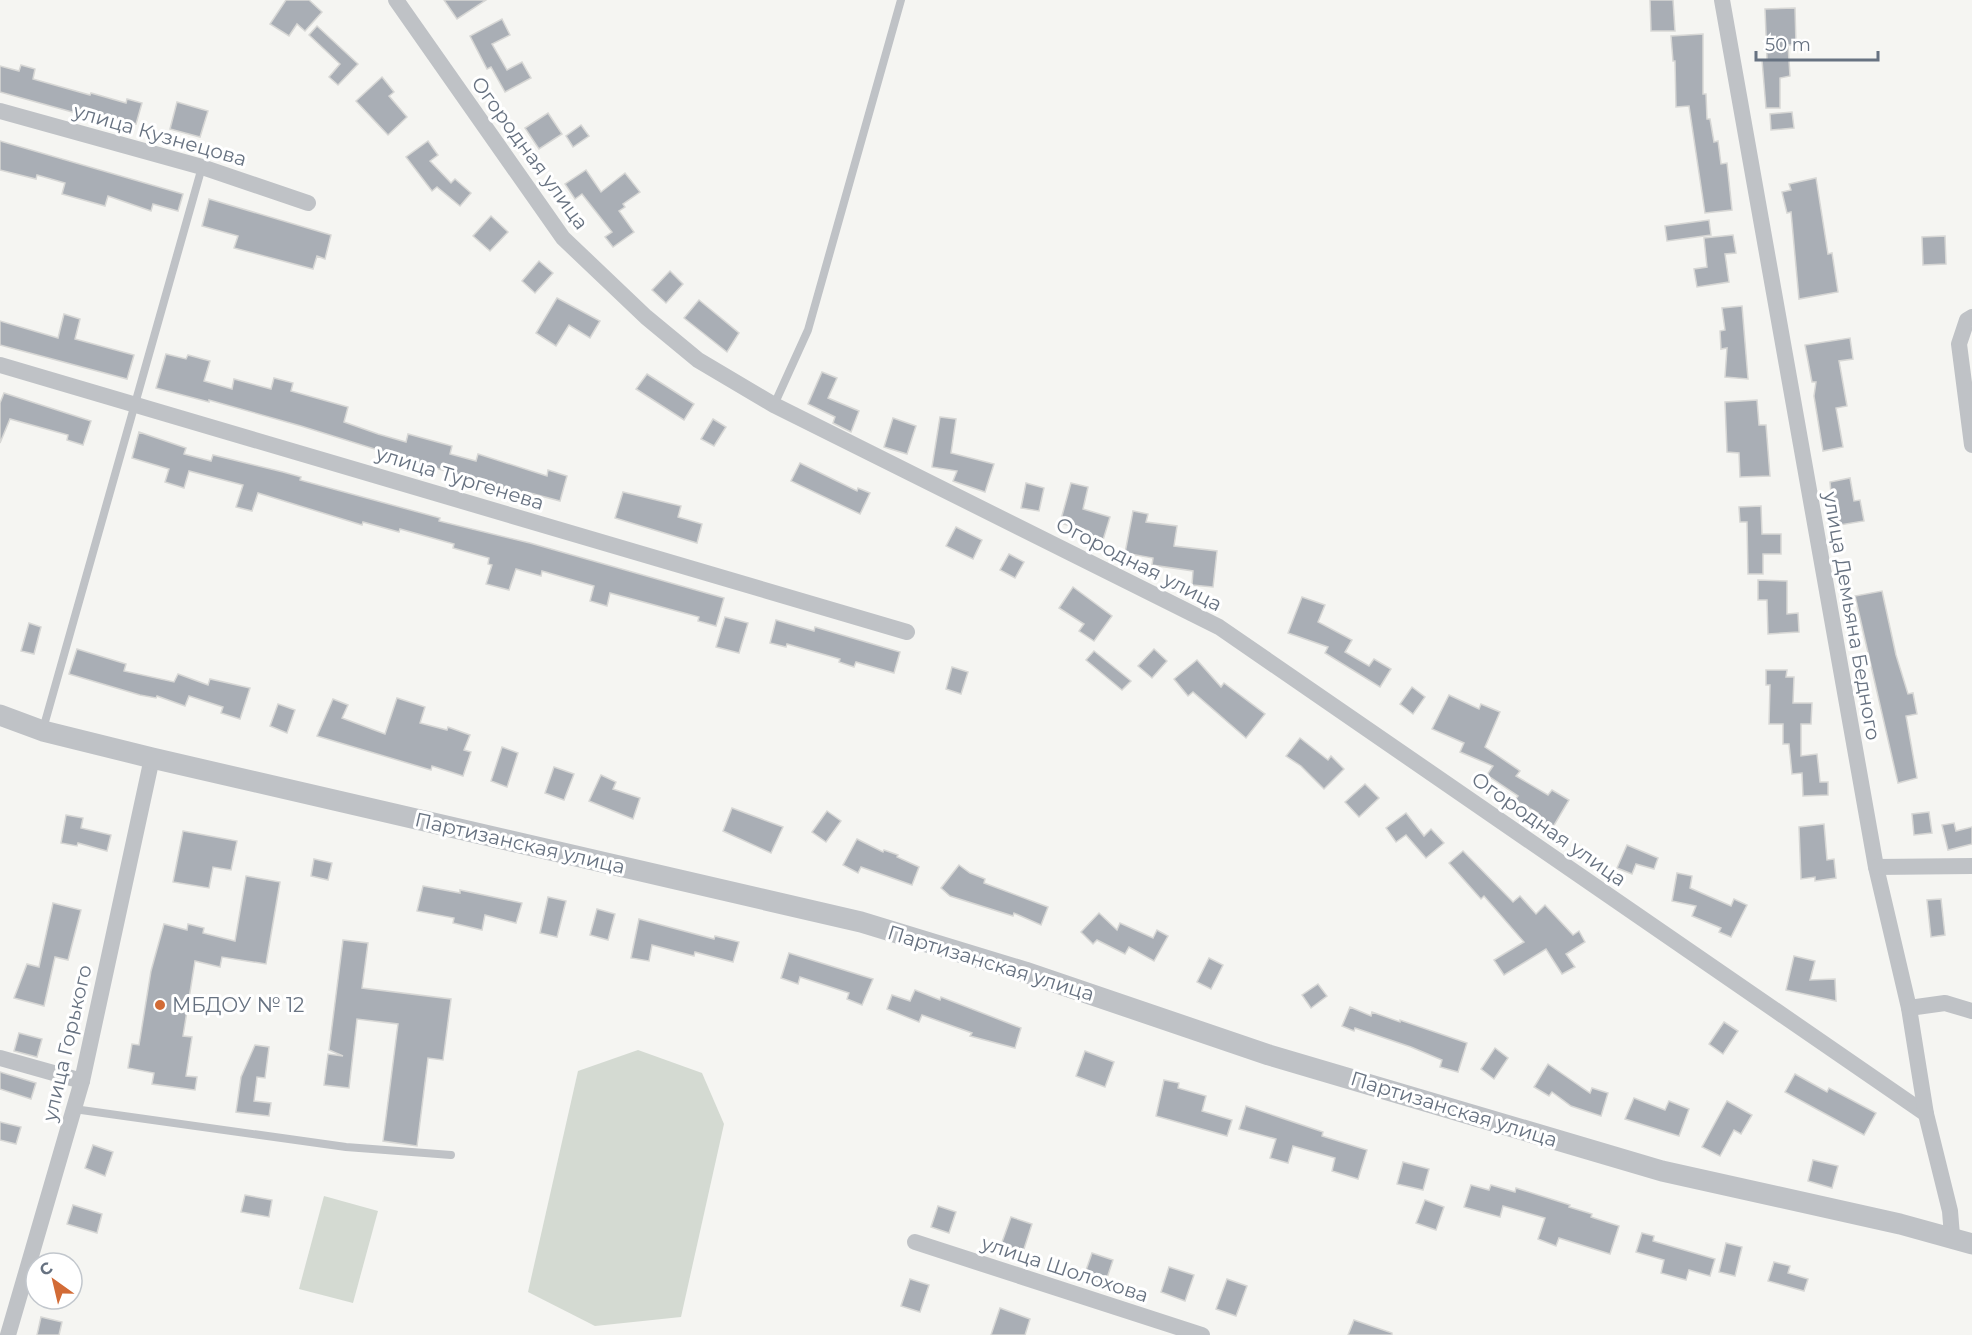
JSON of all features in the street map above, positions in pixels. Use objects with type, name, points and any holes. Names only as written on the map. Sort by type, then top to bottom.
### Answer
[{"type":"street","name":"Огородная улица","points":[[396,0],[563,238],[646,317],[698,360],[774,405],[1219,627],[1926,1114]]},
{"type":"street","name":"улица Демьяна Бедного","points":[[1722,0],[1876,867],[1909,1008],[1926,1114],[1950,1211],[1952,1236]]},
{"type":"street","name":"улица Кузнецова","points":[[0,111],[202,167],[308,203]]},
{"type":"street","points":[[1970,318],[1959,344],[1972,445]]},
{"type":"street","name":"улица Тургенева","points":[[0,365],[907,632]]},
{"type":"street","name":"Партизанская улица","points":[[0,715],[43,731],[152,758],[861,922],[1024,972],[1269,1054],[1662,1171],[1952,1236],[1972,1244]]},
{"type":"street","name":"улица Горького","points":[[8,1335],[82,1082],[152,758]]},
{"type":"street","points":[[1876,867],[1972,866]]},
{"type":"street","points":[[1909,1008],[1945,1002],[1972,1011]]},
{"type":"street","points":[[0,1058],[82,1082]]},
{"type":"street","name":"улица Шолохова","points":[[915,1242],[1202,1335]]},
{"type":"lane","points":[[774,405],[808,330],[901,0]]},
{"type":"lane","points":[[43,731],[202,167]]},
{"type":"lane","points":[[74,1109],[346,1147],[451,1155]]},
{"type":"shaded area","points":[[638,1050],[702,1073],[724,1124],[681,1317],[595,1326],[528,1292],[578,1071]]},
{"type":"shaded area","points":[[324,1196],[378,1211],[353,1303],[299,1289]]},
{"type":"building","points":[[286,0],[309,0],[322,12],[305,31],[297,24],[289,36],[270,24]]},
{"type":"building","points":[[444,0],[486,0],[457,19]]},
{"type":"building","points":[[1650,0],[1673,0],[1675,31],[1651,31]]},
{"type":"building","points":[[1795,8],[1796,45],[1788,45],[1790,76],[1780,78],[1780,108],[1766,108],[1762,60],[1767,60],[1765,9]]},
{"type":"building","points":[[502,19],[510,35],[492,44],[507,70],[522,62],[531,78],[505,92],[491,67],[487,69],[470,36]]},
{"type":"building","points":[[317,26],[358,64],[338,85],[329,77],[340,64],[309,35]]},
{"type":"building","points":[[1703,34],[1703,94],[1706,94],[1707,119],[1710,119],[1714,142],[1718,141],[1721,164],[1727,163],[1732,210],[1705,213],[1689,106],[1676,107],[1675,61],[1673,61],[1671,36]]},
{"type":"building","points":[[21,65],[35,69],[33,79],[126,103],[127,99],[142,103],[136,124],[102,115],[101,120],[0,92],[0,66],[19,71]]},
{"type":"building","points":[[382,77],[394,92],[389,96],[407,117],[388,135],[356,101]]},
{"type":"building","points":[[177,102],[208,111],[200,137],[170,129]]},
{"type":"building","points":[[1792,112],[1794,128],[1771,130],[1770,114]]},
{"type":"building","points":[[548,113],[562,134],[539,149],[525,128]]},
{"type":"building","points":[[581,125],[589,136],[573,147],[566,136]]},
{"type":"building","points":[[0,141],[183,194],[178,211],[153,204],[151,211],[108,196],[105,206],[62,194],[65,183],[37,175],[36,179],[0,170]]},
{"type":"building","points":[[428,141],[438,155],[430,161],[451,183],[455,179],[471,193],[460,206],[437,187],[432,191],[406,157]]},
{"type":"building","points":[[586,170],[601,192],[625,173],[640,192],[623,204],[625,207],[619,211],[634,232],[613,247],[605,237],[612,232],[582,194],[575,199],[565,184]]},
{"type":"building","points":[[1816,178],[1828,254],[1832,253],[1838,292],[1799,299],[1791,212],[1787,213],[1782,192],[1791,190],[1789,184]]},
{"type":"building","points":[[209,199],[331,235],[325,259],[317,256],[313,269],[234,248],[238,236],[202,226]]},
{"type":"building","points":[[491,216],[508,232],[490,251],[473,236]]},
{"type":"building","points":[[1709,220],[1711,235],[1667,241],[1665,226]]},
{"type":"building","points":[[1733,235],[1736,253],[1725,254],[1729,282],[1697,287],[1694,269],[1707,267],[1704,238]]},
{"type":"building","points":[[1945,236],[1946,264],[1923,265],[1922,237]]},
{"type":"building","points":[[539,261],[553,273],[535,293],[522,281]]},
{"type":"building","points":[[670,271],[683,284],[666,303],[652,290]]},
{"type":"building","points":[[557,298],[600,321],[590,338],[569,325],[556,346],[536,333]]},
{"type":"building","points":[[699,300],[739,333],[727,352],[684,318]]},
{"type":"building","points":[[1742,306],[1748,379],[1725,377],[1727,348],[1721,349],[1720,331],[1725,330],[1722,308]]},
{"type":"building","points":[[64,314],[80,319],[75,339],[134,355],[127,379],[0,345],[0,321],[58,338]]},
{"type":"building","points":[[1850,338],[1853,359],[1839,361],[1847,406],[1836,408],[1843,447],[1823,451],[1814,396],[1816,382],[1812,382],[1805,345]]},
{"type":"building","points":[[166,354],[186,359],[188,355],[210,361],[204,381],[232,389],[234,379],[271,389],[274,378],[293,383],[291,391],[348,407],[344,422],[378,434],[406,442],[408,434],[452,446],[450,454],[476,461],[478,454],[547,476],[548,470],[567,476],[560,501],[526,492],[525,496],[301,426],[209,400],[209,402],[156,388]]},
{"type":"building","points":[[822,372],[837,378],[828,398],[859,411],[851,432],[833,423],[835,417],[808,404]]},
{"type":"building","points":[[647,374],[694,404],[684,420],[636,389]]},
{"type":"building","points":[[4,393],[91,421],[83,445],[67,440],[68,435],[10,419],[0,443],[0,403]]},
{"type":"building","points":[[1757,400],[1759,425],[1766,425],[1770,476],[1740,477],[1739,453],[1727,452],[1725,402]]},
{"type":"building","points":[[940,417],[956,419],[951,453],[994,464],[985,492],[953,481],[957,471],[932,467]]},
{"type":"building","points":[[893,418],[916,426],[907,454],[884,447]]},
{"type":"building","points":[[713,419],[726,427],[714,446],[701,439]]},
{"type":"building","points":[[139,432],[186,448],[184,454],[211,461],[213,455],[283,472],[301,477],[300,480],[440,518],[439,521],[530,543],[724,598],[716,626],[698,621],[699,617],[610,593],[607,606],[590,601],[594,586],[542,571],[541,576],[516,569],[509,590],[486,584],[492,565],[488,564],[489,558],[453,548],[454,544],[400,529],[399,532],[363,522],[362,525],[258,493],[252,511],[236,507],[243,485],[189,471],[184,488],[165,482],[169,469],[132,458]]},
{"type":"building","points":[[800,463],[857,491],[858,488],[870,493],[860,514],[791,481]]},
{"type":"building","points":[[1850,478],[1854,501],[1860,500],[1864,521],[1834,526],[1830,482]]},
{"type":"building","points":[[1026,483],[1044,488],[1039,511],[1021,508]]},
{"type":"building","points":[[1071,483],[1088,487],[1083,509],[1110,517],[1103,540],[1088,535],[1089,531],[1060,523]]},
{"type":"building","points":[[623,492],[681,506],[678,517],[702,524],[697,543],[615,518]]},
{"type":"building","points":[[1761,506],[1762,534],[1781,534],[1781,554],[1763,554],[1763,574],[1748,574],[1747,522],[1740,522],[1739,507]]},
{"type":"building","points":[[1133,511],[1148,514],[1146,522],[1177,526],[1174,546],[1217,551],[1213,587],[1192,585],[1193,571],[1152,565],[1153,558],[1125,553]]},
{"type":"building","points":[[956,527],[982,540],[973,559],[946,546]]},
{"type":"building","points":[[1009,554],[1024,562],[1015,578],[1000,570]]},
{"type":"building","points":[[1758,580],[1787,581],[1787,614],[1798,613],[1799,632],[1768,634],[1767,600],[1758,600]]},
{"type":"building","points":[[1073,587],[1112,616],[1094,641],[1079,631],[1084,624],[1059,608]]},
{"type":"building","points":[[1882,591],[1896,655],[1908,694],[1913,693],[1917,714],[1906,716],[1917,778],[1898,783],[1855,596]]},
{"type":"building","points":[[1302,597],[1325,605],[1318,622],[1352,640],[1345,652],[1369,666],[1374,659],[1391,669],[1380,687],[1325,653],[1328,647],[1288,633]]},
{"type":"building","points":[[725,617],[748,623],[739,653],[716,647]]},
{"type":"building","points":[[776,620],[814,631],[815,627],[900,652],[894,673],[856,662],[854,667],[839,662],[840,659],[787,644],[786,647],[770,643]]},
{"type":"building","points":[[29,623],[41,627],[34,654],[21,651]]},
{"type":"building","points":[[77,649],[126,664],[124,671],[174,682],[178,674],[208,685],[210,679],[250,688],[240,719],[221,713],[223,707],[189,696],[185,706],[157,696],[156,698],[140,695],[69,674]]},
{"type":"building","points":[[1154,649],[1167,661],[1152,678],[1138,666]]},
{"type":"building","points":[[1094,651],[1131,681],[1122,690],[1086,660]]},
{"type":"building","points":[[1197,660],[1221,687],[1224,683],[1265,714],[1246,738],[1193,692],[1188,696],[1174,679]]},
{"type":"building","points":[[952,667],[968,672],[961,694],[946,689]]},
{"type":"building","points":[[1766,670],[1787,670],[1786,677],[1794,677],[1793,703],[1812,703],[1811,724],[1801,724],[1801,756],[1817,754],[1820,782],[1828,782],[1828,795],[1803,796],[1802,773],[1792,774],[1789,744],[1783,744],[1783,724],[1769,724],[1770,685],[1766,685]]},
{"type":"building","points":[[1412,687],[1425,697],[1413,714],[1400,704]]},
{"type":"building","points":[[1449,695],[1479,709],[1481,704],[1500,712],[1485,747],[1520,771],[1516,776],[1548,795],[1552,790],[1569,800],[1553,827],[1536,817],[1538,813],[1515,800],[1518,796],[1487,775],[1493,766],[1460,752],[1464,743],[1432,729]]},
{"type":"building","points":[[397,698],[425,707],[420,723],[447,730],[448,727],[470,735],[464,750],[471,752],[463,776],[432,766],[431,770],[317,736],[333,699],[348,705],[342,718],[385,734]]},
{"type":"building","points":[[278,704],[295,710],[287,733],[270,726]]},
{"type":"building","points":[[1300,738],[1328,760],[1331,756],[1344,769],[1324,789],[1301,766],[1286,756]]},
{"type":"building","points":[[502,747],[518,753],[507,787],[491,781]]},
{"type":"building","points":[[554,767],[574,774],[564,800],[545,793]]},
{"type":"building","points":[[601,775],[616,782],[613,789],[640,798],[633,819],[589,801]]},
{"type":"building","points":[[1365,784],[1379,798],[1359,817],[1345,802]]},
{"type":"building","points":[[732,808],[783,827],[771,853],[723,831]]},
{"type":"building","points":[[827,811],[841,821],[826,842],[812,832]]},
{"type":"building","points":[[1929,812],[1932,833],[1914,835],[1912,814]]},
{"type":"building","points":[[1406,813],[1424,836],[1431,829],[1444,843],[1426,858],[1406,835],[1396,842],[1386,828]]},
{"type":"building","points":[[66,815],[83,818],[81,828],[111,835],[107,851],[78,843],[77,846],[61,843]]},
{"type":"building","points":[[1954,823],[1956,831],[1972,827],[1972,844],[1948,850],[1942,825]]},
{"type":"building","points":[[1824,824],[1827,860],[1834,859],[1836,878],[1815,881],[1815,877],[1801,879],[1799,827]]},
{"type":"building","points":[[183,831],[237,841],[231,870],[213,867],[209,888],[173,882]]},
{"type":"building","points":[[857,839],[883,852],[884,850],[898,855],[897,857],[919,867],[912,885],[861,867],[858,873],[843,865]]},
{"type":"building","points":[[1627,845],[1658,858],[1654,869],[1636,864],[1632,874],[1617,868]]},
{"type":"building","points":[[1463,851],[1513,902],[1520,896],[1536,914],[1545,905],[1573,935],[1579,931],[1585,942],[1566,954],[1575,967],[1562,974],[1546,949],[1504,975],[1494,960],[1524,942],[1484,896],[1481,899],[1449,863]]},
{"type":"building","points":[[314,859],[332,863],[328,880],[311,876]]},
{"type":"building","points":[[959,865],[970,873],[985,879],[984,883],[1048,907],[1041,925],[1014,913],[1013,916],[950,896],[941,888]]},
{"type":"building","points":[[1677,873],[1692,876],[1690,888],[1731,906],[1734,899],[1747,905],[1731,937],[1719,932],[1721,928],[1692,916],[1696,906],[1672,901]]},
{"type":"building","points":[[246,876],[280,882],[266,964],[222,957],[220,967],[195,961],[183,1036],[192,1037],[186,1076],[197,1077],[195,1090],[152,1084],[154,1073],[128,1068],[132,1044],[139,1045],[151,971],[164,924],[187,930],[188,924],[204,928],[203,933],[235,941]]},
{"type":"building","points":[[423,886],[460,893],[460,890],[522,903],[516,923],[485,915],[482,930],[453,923],[454,918],[417,911]]},
{"type":"building","points":[[548,897],[566,901],[557,937],[540,933]]},
{"type":"building","points":[[1941,899],[1945,935],[1931,937],[1927,900]]},
{"type":"building","points":[[53,903],[81,910],[68,960],[55,957],[44,1006],[14,998],[27,964],[39,967]]},
{"type":"building","points":[[597,909],[615,914],[608,940],[590,935]]},
{"type":"building","points":[[1099,913],[1117,930],[1120,923],[1153,938],[1157,930],[1168,936],[1154,961],[1129,947],[1125,954],[1097,940],[1093,944],[1081,932]]},
{"type":"building","points":[[639,919],[714,939],[715,936],[739,942],[733,962],[695,952],[694,956],[652,945],[649,961],[631,958]]},
{"type":"building","points":[[343,940],[368,943],[362,988],[451,999],[443,1060],[428,1058],[417,1146],[383,1141],[398,1024],[357,1019],[349,1088],[324,1085],[328,1054],[343,1056],[329,1050]]},
{"type":"building","points":[[789,953],[873,979],[862,1005],[847,999],[849,993],[800,977],[798,984],[781,978]]},
{"type":"building","points":[[1794,956],[1815,961],[1810,980],[1835,979],[1836,1001],[1786,990]]},
{"type":"building","points":[[1209,958],[1223,965],[1211,989],[1197,982]]},
{"type":"building","points":[[1318,984],[1327,996],[1311,1008],[1302,995]]},
{"type":"building","points":[[915,990],[940,1000],[941,997],[1021,1028],[1015,1048],[970,1036],[972,1033],[922,1015],[919,1022],[887,1009],[892,995],[910,1001]]},
{"type":"building","points":[[1350,1007],[1371,1016],[1372,1012],[1467,1043],[1458,1072],[1440,1067],[1442,1060],[1411,1047],[1355,1028],[1354,1031],[1342,1026]]},
{"type":"building","points":[[1724,1022],[1738,1031],[1723,1054],[1709,1044]]},
{"type":"building","points":[[19,1033],[42,1039],[37,1057],[14,1051]]},
{"type":"building","points":[[255,1045],[269,1047],[265,1078],[257,1077],[254,1101],[271,1103],[269,1116],[236,1112],[241,1077]]},
{"type":"building","points":[[1495,1048],[1508,1058],[1494,1079],[1481,1069]]},
{"type":"building","points":[[1085,1051],[1114,1062],[1105,1087],[1076,1076]]},
{"type":"building","points":[[1548,1064],[1590,1093],[1592,1088],[1608,1093],[1601,1116],[1571,1106],[1552,1092],[1549,1096],[1534,1087]]},
{"type":"building","points":[[0,1072],[36,1083],[31,1099],[0,1089]]},
{"type":"building","points":[[1795,1074],[1827,1092],[1829,1088],[1876,1113],[1864,1135],[1785,1092]]},
{"type":"building","points":[[1164,1080],[1179,1083],[1178,1088],[1206,1096],[1202,1111],[1232,1120],[1227,1136],[1156,1116]]},
{"type":"building","points":[[1634,1098],[1665,1110],[1669,1101],[1689,1109],[1679,1136],[1625,1119]]},
{"type":"building","points":[[1727,1101],[1752,1115],[1741,1134],[1734,1130],[1720,1156],[1702,1147]]},
{"type":"building","points":[[1246,1106],[1323,1132],[1322,1136],[1367,1150],[1358,1179],[1332,1171],[1335,1158],[1293,1146],[1288,1163],[1270,1158],[1276,1139],[1239,1129]]},
{"type":"building","points":[[0,1122],[21,1127],[16,1144],[0,1140]]},
{"type":"building","points":[[93,1145],[113,1152],[105,1176],[85,1168]]},
{"type":"building","points":[[1813,1160],[1838,1166],[1832,1188],[1808,1181]]},
{"type":"building","points":[[1403,1162],[1429,1169],[1423,1190],[1397,1184]]},
{"type":"building","points":[[1471,1185],[1489,1190],[1491,1185],[1515,1192],[1516,1188],[1570,1205],[1569,1207],[1592,1214],[1591,1217],[1619,1226],[1610,1254],[1559,1238],[1556,1246],[1538,1239],[1545,1218],[1503,1206],[1500,1217],[1464,1207]]},
{"type":"building","points":[[245,1195],[272,1200],[269,1217],[241,1212]]},
{"type":"building","points":[[1425,1200],[1444,1207],[1436,1230],[1416,1223]]},
{"type":"building","points":[[73,1205],[102,1214],[97,1233],[67,1224]]},
{"type":"building","points":[[938,1206],[956,1212],[949,1233],[931,1227]]},
{"type":"building","points":[[1011,1217],[1032,1224],[1023,1252],[1001,1245]]},
{"type":"building","points":[[1642,1233],[1654,1236],[1653,1241],[1715,1259],[1710,1276],[1689,1270],[1686,1280],[1661,1273],[1664,1260],[1636,1252]]},
{"type":"building","points":[[1726,1243],[1742,1247],[1735,1276],[1719,1272]]},
{"type":"building","points":[[1092,1253],[1113,1260],[1105,1284],[1084,1276]]},
{"type":"building","points":[[1774,1262],[1790,1266],[1788,1273],[1808,1279],[1804,1291],[1768,1281]]},
{"type":"building","points":[[1169,1267],[1194,1275],[1185,1301],[1161,1292]]},
{"type":"building","points":[[910,1279],[929,1285],[920,1312],[901,1306]]},
{"type":"building","points":[[1227,1279],[1247,1286],[1236,1316],[1216,1309]]},
{"type":"building","points":[[1000,1308],[1030,1319],[1025,1335],[991,1335]]},
{"type":"building","points":[[41,1317],[62,1322],[59,1335],[37,1335]]},
{"type":"building","points":[[1354,1320],[1392,1333],[1392,1335],[1348,1335]]},
{"type":"place","name":"МБДОУ № 12","points":[[160,1005]]}]
